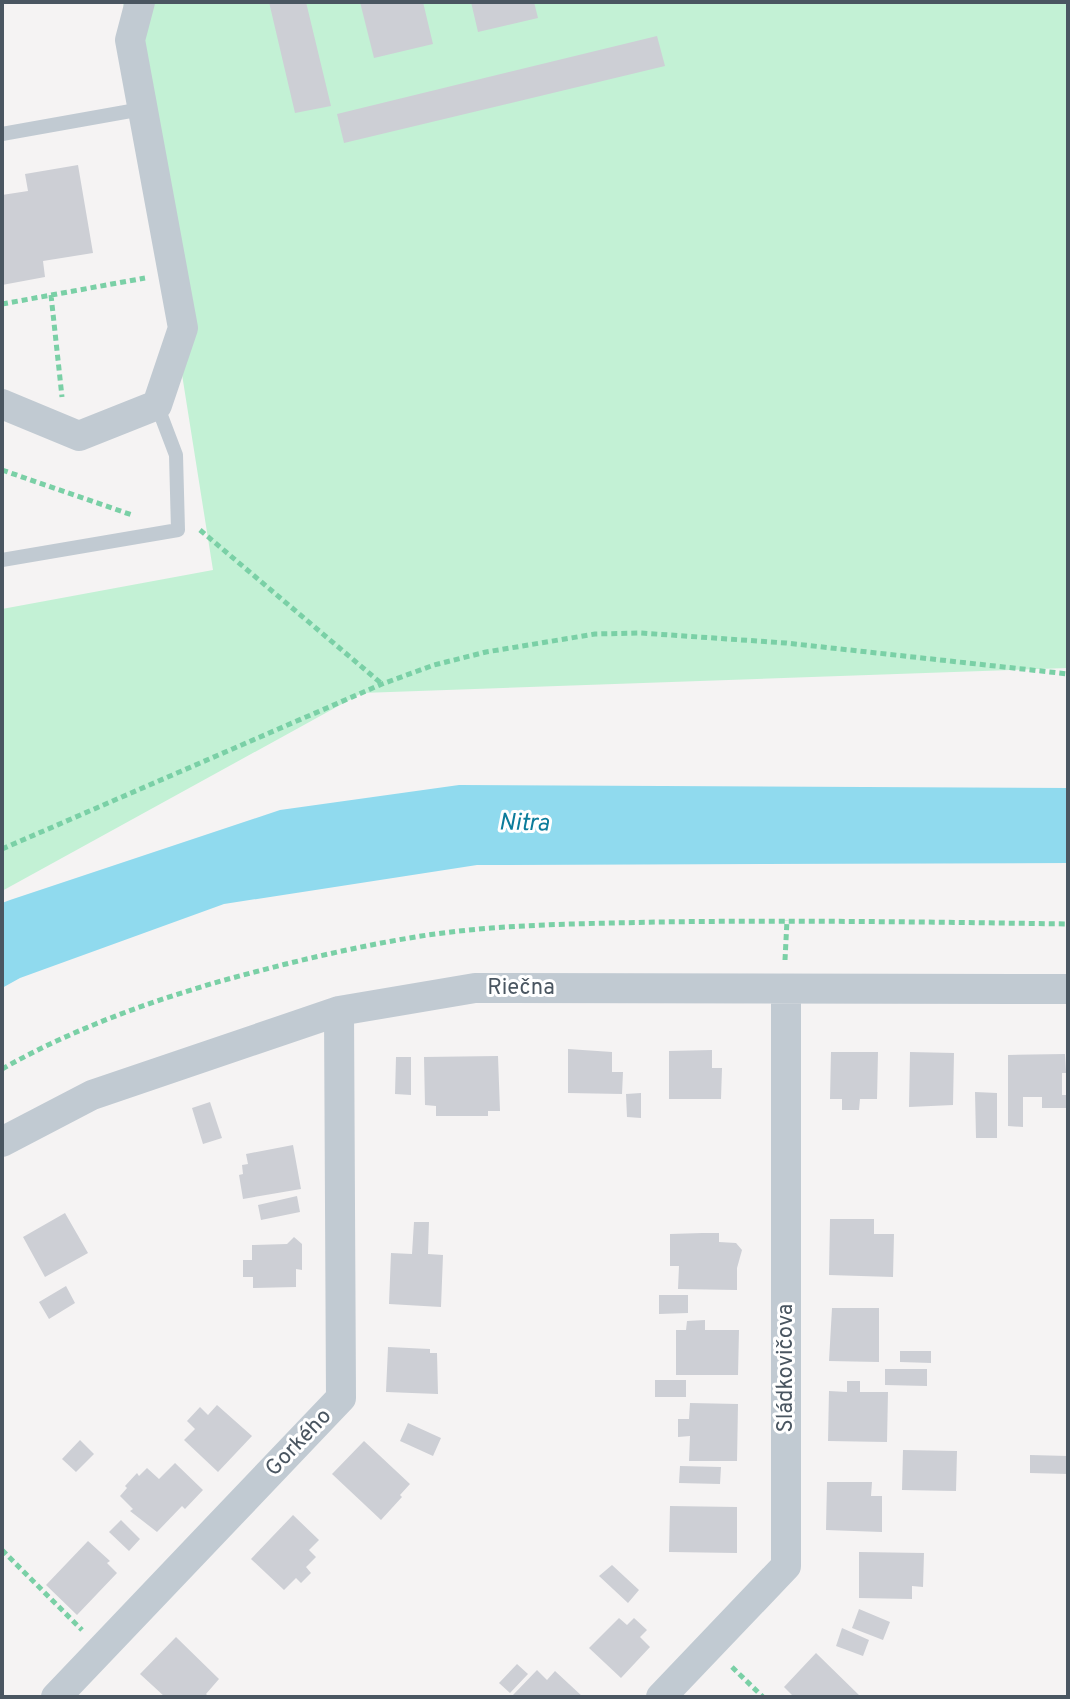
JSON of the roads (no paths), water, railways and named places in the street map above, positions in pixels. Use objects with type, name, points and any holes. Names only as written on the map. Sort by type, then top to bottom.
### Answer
[{"type":"street","points":[[2,404],[79,436],[157,405],[183,328],[130,40],[140,2]]},
{"type":"street","name":"Riečna","points":[[2,1142],[92,1095],[339,1011],[475,988],[1068,989]]},
{"type":"street","name":"Sládkovičova","points":[[661,1697],[786,1566],[786,989]]},
{"type":"street","name":"Gorkého","points":[[66,1693],[341,1398],[339,1011]]},
{"type":"lane","points":[[2,134],[142,109]]},
{"type":"lane","points":[[2,560],[178,530],[176,455],[157,405]]},
{"type":"water","name":"Nitra","points":[[459,785],[1068,788],[1068,863],[477,865],[224,904],[20,978],[2,988],[2,903],[280,810]]}]
